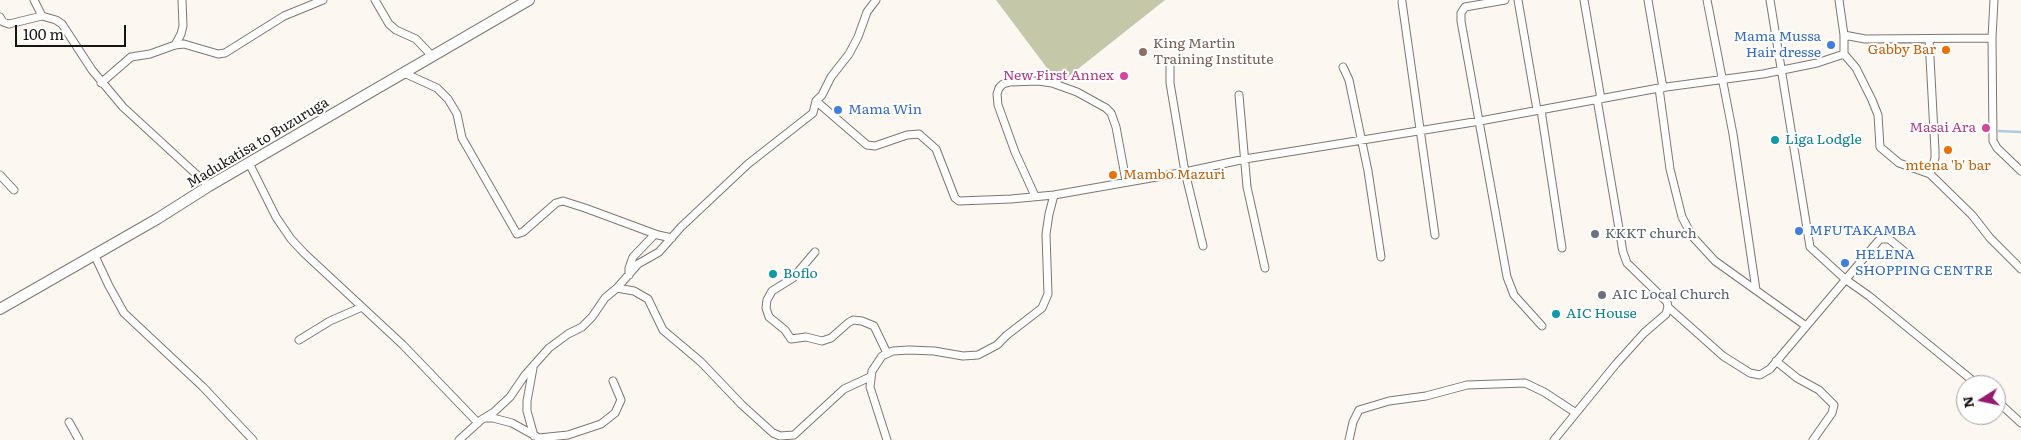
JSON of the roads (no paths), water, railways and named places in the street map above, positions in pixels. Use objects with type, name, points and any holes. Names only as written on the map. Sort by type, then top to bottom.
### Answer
[{"type":"main road","name":"Madukatisa to Buzuruga","points":[[0,308],[156,219],[209,186],[529,0]]},
{"type":"street","points":[[34,0],[42,16]]},
{"type":"street","points":[[175,45],[183,26],[182,0]]},
{"type":"street","points":[[101,83],[131,57],[150,54],[175,45],[184,44],[218,54],[225,53],[284,16],[323,0]]},
{"type":"street","points":[[375,0],[396,30],[416,39],[432,56]]},
{"type":"street","points":[[459,440],[510,397],[549,348],[582,327],[592,317],[605,298],[617,288],[638,264],[659,252],[748,164],[813,113],[816,101],[822,96],[831,77],[849,54],[858,37],[867,12],[876,0]]},
{"type":"street","points":[[1506,0],[1465,7],[1461,13],[1507,277],[1514,295],[1542,326]]},
{"type":"street","points":[[1518,0],[1540,110],[1562,248]]},
{"type":"street","points":[[1584,0],[1622,252],[1627,263],[1667,302],[1668,307],[1711,347],[1750,373],[1760,375],[1765,373],[1880,239],[1889,239],[1905,252]]},
{"type":"street","points":[[1648,0],[1661,88],[1670,169],[1686,227],[1715,261],[1806,326]]},
{"type":"street","points":[[1707,0],[1723,79],[1756,290]]},
{"type":"street","points":[[1770,0],[1810,247],[1845,280],[1869,296],[1966,375]]},
{"type":"street","points":[[1839,0],[1844,36],[1844,54],[1856,68],[1878,115],[1880,147],[1899,163],[1930,174],[1972,215],[1990,238],[2021,269]]},
{"type":"street","points":[[1994,0],[1992,38],[1993,141],[1997,148],[2021,171]]},
{"type":"street","points":[[1402,2],[1435,235]]},
{"type":"street","points":[[0,17],[3,22],[9,24],[42,16],[62,24],[101,83],[123,107],[209,186]]},
{"type":"street","points":[[1844,36],[1929,39],[1992,38]]},
{"type":"street","points":[[1929,39],[1935,151],[1930,174]]},
{"type":"street","points":[[816,101],[867,145],[875,146],[907,135],[920,134],[936,149],[955,198],[959,201],[1054,194],[1185,172],[1245,159],[1480,121],[1661,88],[1780,71],[1817,63],[1844,54]]},
{"type":"street","points":[[1170,66],[1170,83],[1185,172],[1203,246]]},
{"type":"street","points":[[1343,67],[1349,80],[1362,140],[1382,257]]},
{"type":"street","points":[[404,73],[437,88],[448,99],[457,114],[462,138],[517,234],[522,233],[556,203],[563,201],[655,234],[672,238]]},
{"type":"street","points":[[1034,196],[998,105],[997,94],[999,88],[1003,84],[1010,82],[1038,81],[1052,83],[1076,92],[1106,108],[1111,113],[1116,128],[1126,181]]},
{"type":"street","points":[[1238,95],[1247,186],[1265,268]]},
{"type":"street","points":[[249,163],[276,217],[291,239],[481,420]]},
{"type":"street","points":[[0,175],[14,190]]},
{"type":"street","points":[[887,440],[872,395],[870,377],[874,364],[887,353],[922,350],[962,356],[978,355],[991,349],[1042,308],[1048,294],[1046,234],[1054,194]]},
{"type":"street","points":[[628,275],[628,268],[633,257],[655,234]]},
{"type":"street","points":[[815,252],[793,278],[772,291],[767,300],[767,313],[769,317],[785,330],[791,339],[806,337],[822,341],[831,338],[853,320],[862,321],[874,326],[887,353]]},
{"type":"street","points":[[94,254],[124,313],[202,386],[253,440]]},
{"type":"street","points":[[617,288],[634,291],[644,296],[648,300],[663,330],[701,362],[742,405],[780,436],[794,435],[844,389],[870,377]]},
{"type":"street","points":[[299,340],[330,322],[362,307]]},
{"type":"street","points":[[1554,440],[1616,364],[1666,314],[1668,307]]},
{"type":"street","points":[[1776,361],[1797,378],[1819,390],[1834,405],[1832,413],[1813,440]]},
{"type":"street","points":[[532,437],[526,401],[533,366]]},
{"type":"street","points":[[481,420],[493,418],[512,423],[532,437],[548,439],[568,434],[607,421],[615,413],[621,400],[613,381]]},
{"type":"street","points":[[1349,440],[1356,414],[1363,408],[1394,400],[1426,396],[1467,385],[1525,383],[1544,392],[1576,414]]},
{"type":"street","points":[[2006,409],[2021,423]]},
{"type":"street","points":[[68,422],[79,440]]},
{"type":"waterway","points":[[1999,131],[2021,132]]},
{"type":"place","name":"Mama Mussa Hair dresse","points":[[1831,45]]},
{"type":"place","name":"Gabby Bar","points":[[1946,50]]},
{"type":"place","name":"King Martin Training Institute","points":[[1143,52]]},
{"type":"place","name":"New First Annex","points":[[1124,76]]},
{"type":"place","name":"Mama Win","points":[[838,110]]},
{"type":"place","name":"Masai Ara","points":[[1986,128]]},
{"type":"place","name":"Liga Lodgle","points":[[1775,140]]},
{"type":"place","name":"mtena 'b' bar","points":[[1948,150]]},
{"type":"place","name":"Mambo Mazuri","points":[[1113,175]]},
{"type":"place","name":"MFUTAKAMBA","points":[[1799,231]]},
{"type":"place","name":"KKKT church","points":[[1595,234]]},
{"type":"place","name":"HELENA SHOPPING CENTRE","points":[[1845,263]]},
{"type":"place","name":"Boflo","points":[[773,274]]},
{"type":"place","name":"AIC Local Church","points":[[1602,295]]},
{"type":"place","name":"AIC House","points":[[1556,314]]}]
